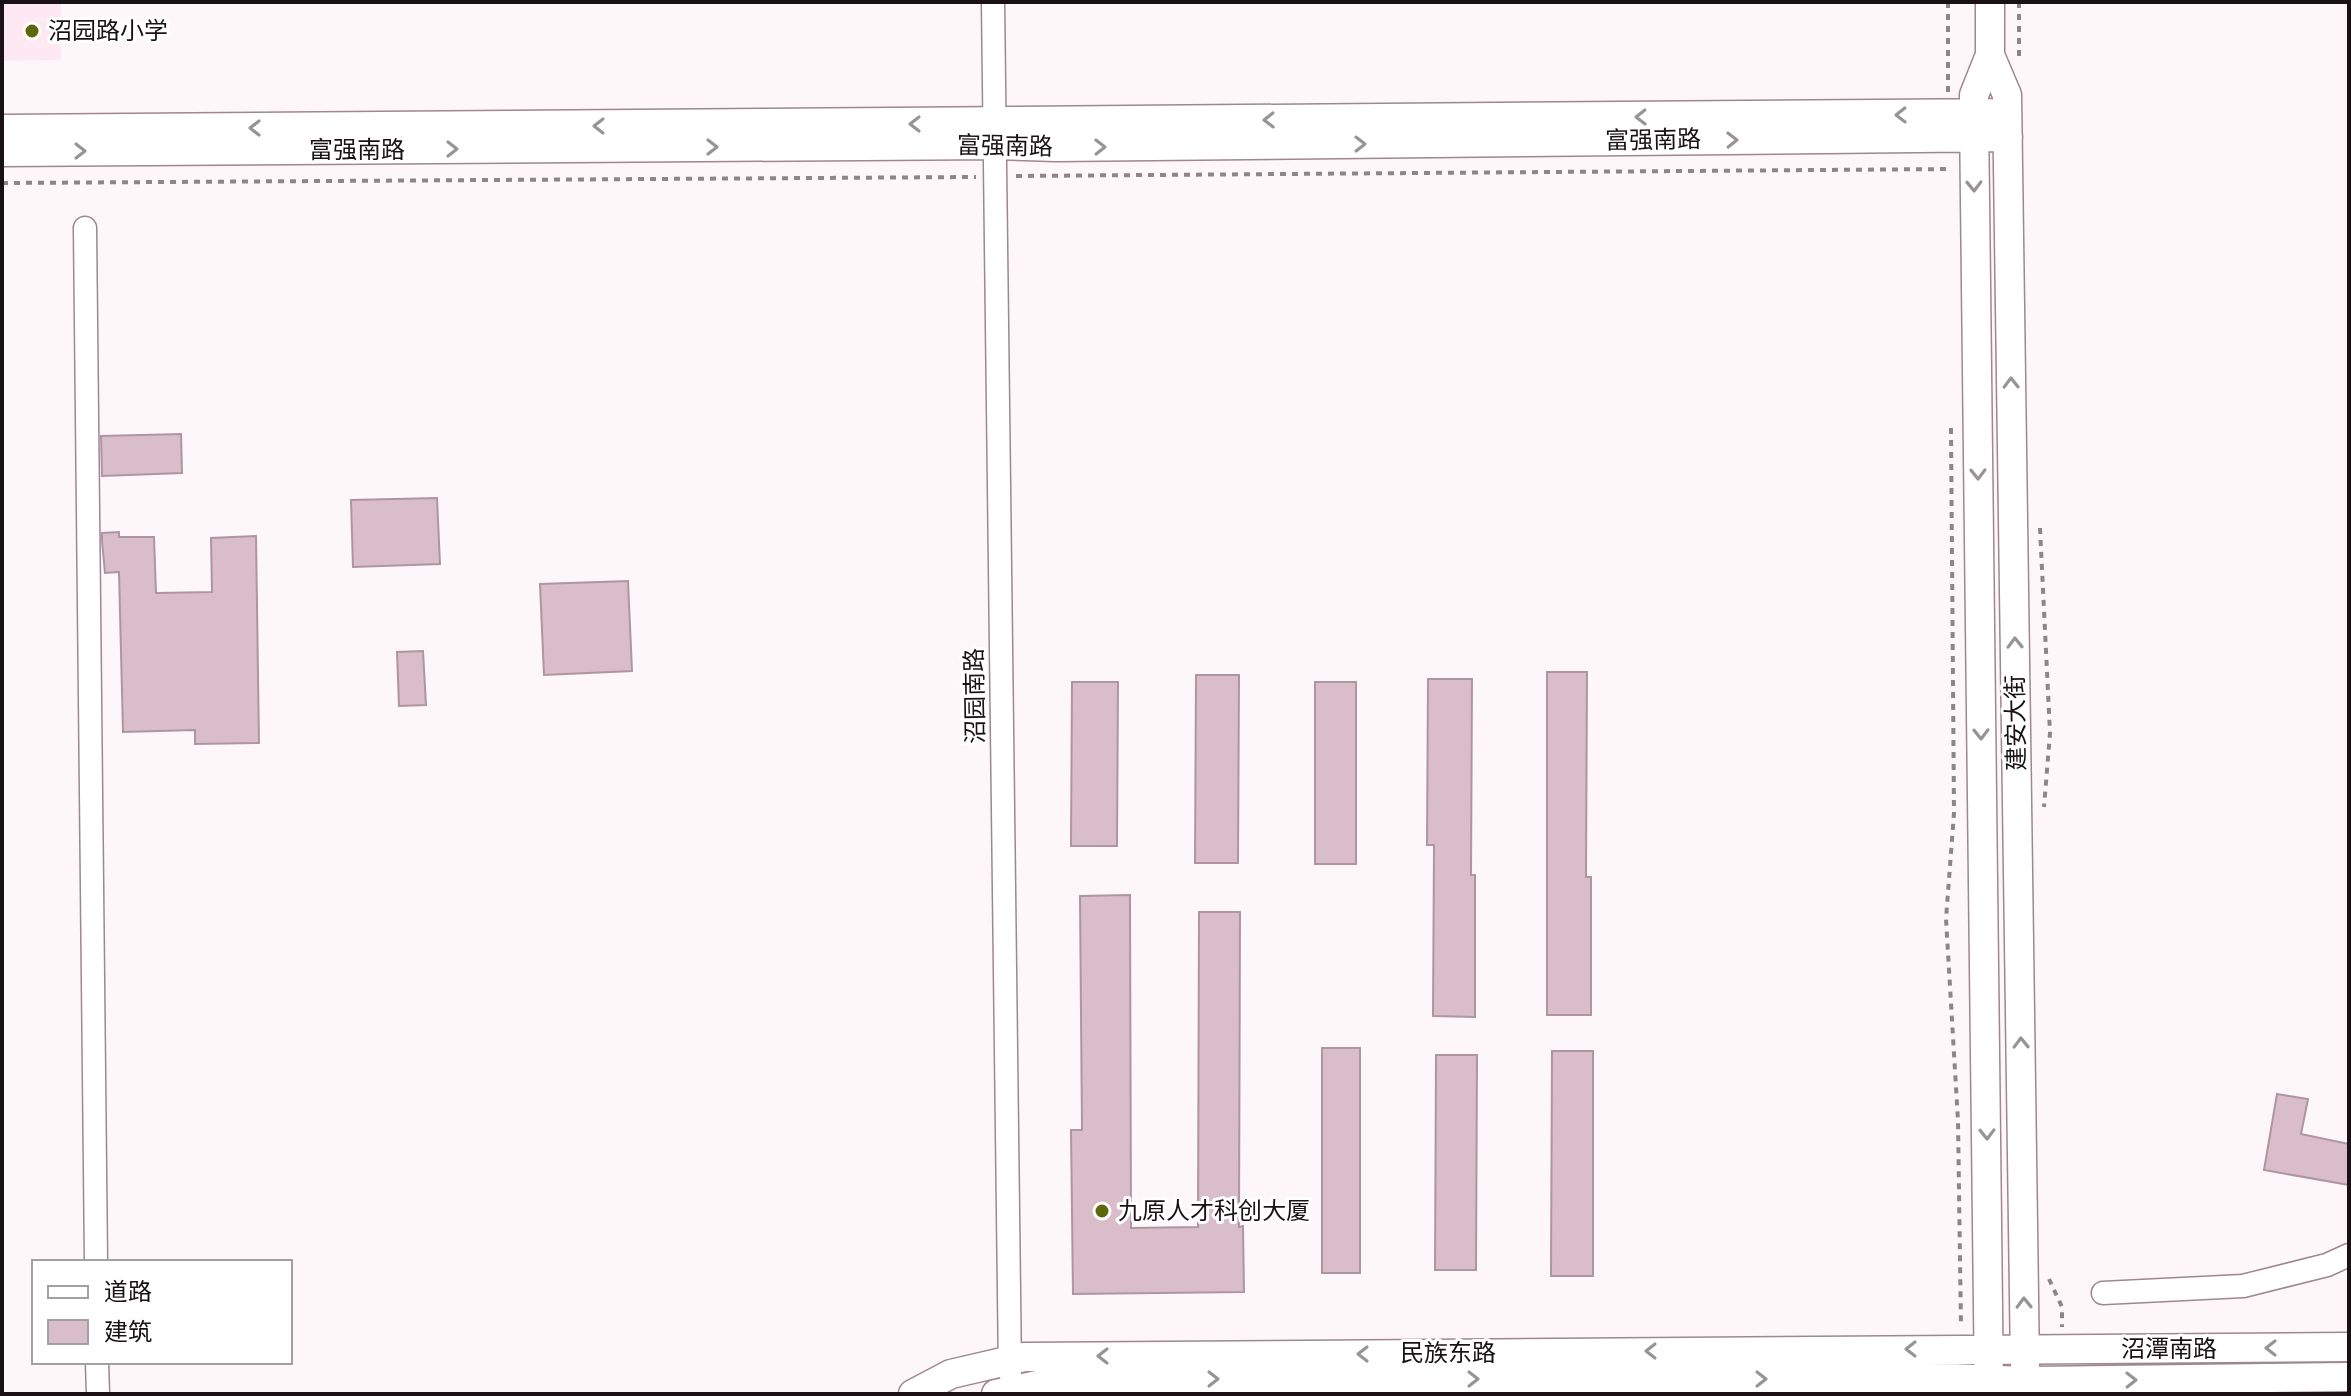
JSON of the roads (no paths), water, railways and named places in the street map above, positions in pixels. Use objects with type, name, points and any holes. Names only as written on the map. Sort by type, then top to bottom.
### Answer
[{"type":"main road","name":"建安大街","points":[[1989,1387],[1961,126],[1990,55],[1990,2]]},
{"type":"main road","name":"建安大街","points":[[1990,55],[2007,95],[2008,125],[2025,1388]]},
{"type":"main road","name":"富强南路","points":[[2,129],[993,134],[1072,147],[2008,125]]},
{"type":"main road","name":"富强南路","points":[[2,152],[993,134]]},
{"type":"main road","name":"沼潭南路","points":[[1989,1349],[2349,1347]]},
{"type":"main road","name":"民族东路","points":[[913,1394],[951,1374],[1024,1357],[1989,1349]]},
{"type":"main road","name":"沼潭南路","points":[[1989,1387],[2349,1377]]},
{"type":"main road","name":"民族东路","points":[[1003,1392],[1086,1380],[1572,1379],[1989,1387]]},
{"type":"main road","points":[[1572,1379],[1607,1394]]},
{"type":"street","name":"沼园南路","points":[[993,2],[1010,1361],[1003,1392]]},
{"type":"street","points":[[85,228],[96,1260]]},
{"type":"street","points":[[2103,1293],[2243,1286],[2327,1265],[2349,1255]]},
{"type":"street","points":[[97,1364],[98,1394]]},
{"type":"place","name":"沼园路小学","points":[[32,31]]},
{"type":"place","name":"九原人才科创大厦","points":[[1102,1211]]}]
